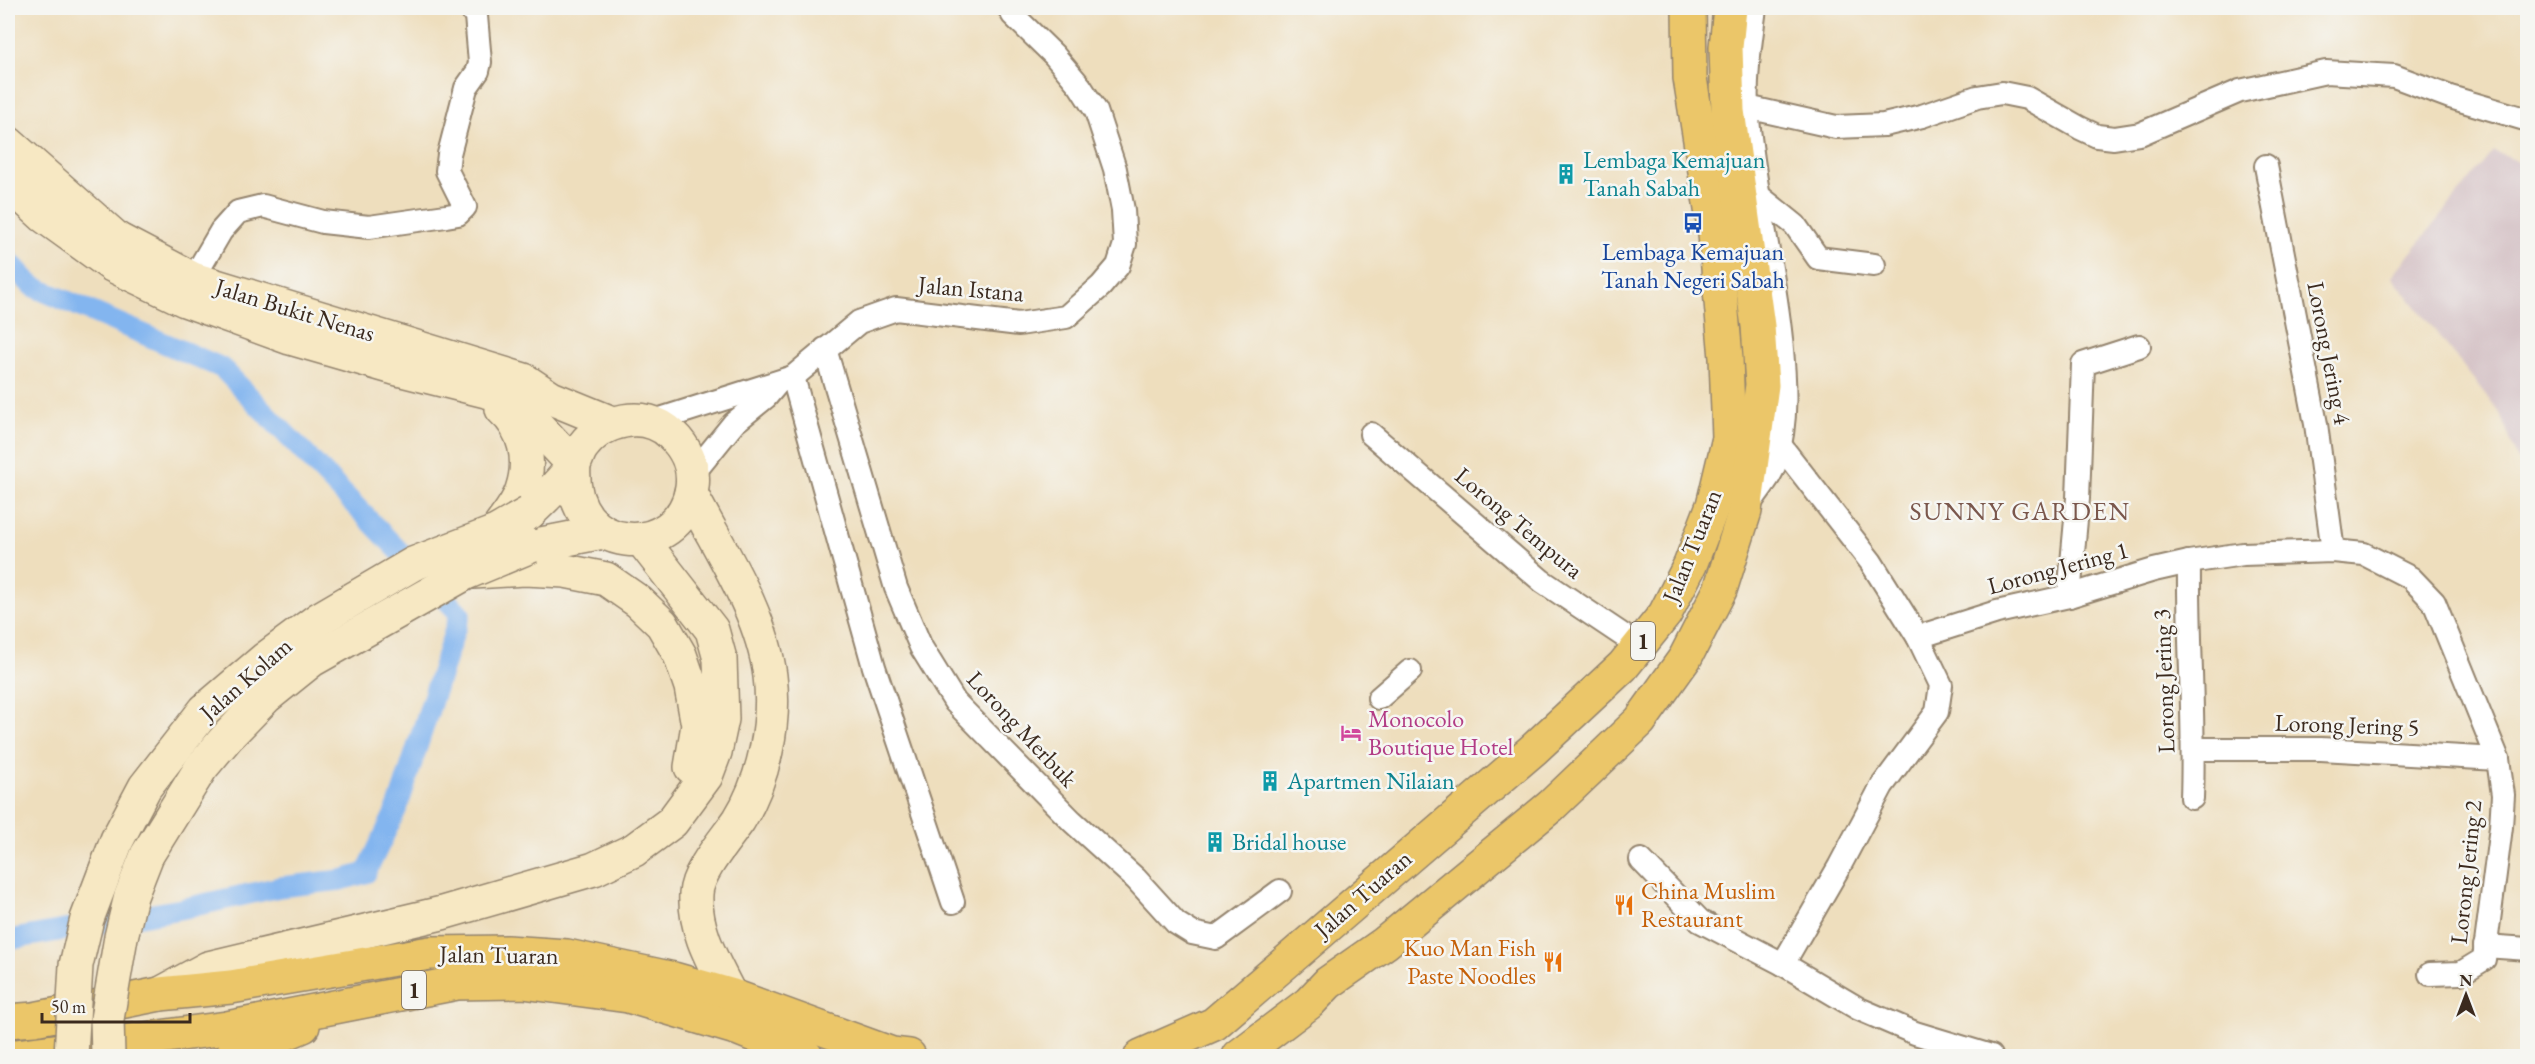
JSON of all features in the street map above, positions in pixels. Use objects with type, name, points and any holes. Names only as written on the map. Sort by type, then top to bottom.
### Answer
[{"type":"main road","name":"Jalan Tuaran","points":[[1141,1056],[1214,1023],[1534,749],[1623,666],[1665,614],[1690,565],[1713,505],[1729,438],[1726,358],[1715,234],[1690,78],[1690,8]]},
{"type":"main road","name":"Jalan Tuaran","points":[[1239,1056],[1309,1003],[1329,983],[1385,943],[1551,806],[1640,721],[1685,658],[1720,590],[1745,511],[1762,385],[1758,326],[1728,111],[1726,47],[1730,8]]},
{"type":"main road","name":"Jalan Bukit Nenas","points":[[8,143],[117,239],[193,279],[524,380],[551,398],[612,423]]},
{"type":"main road","name":"Jalan Bukit Nenas","points":[[8,183],[44,216],[112,265],[185,300],[290,338],[470,389],[498,394],[515,404],[574,465]]},
{"type":"main road","points":[[470,389],[503,410],[515,421],[523,435],[526,501]]},
{"type":"main road","points":[[631,419],[651,422],[669,432],[683,446],[691,465],[688,504],[677,521],[660,533],[641,539],[621,539],[603,532],[587,520],[577,503],[572,485],[574,465],[582,447],[595,433],[612,423],[631,419]]},
{"type":"main road","name":"Jalan Kolam","points":[[71,1056],[76,965],[87,919],[117,840],[145,787],[205,710],[265,659],[320,619],[413,564],[496,532],[526,501],[547,496],[574,465]]},
{"type":"main road","points":[[691,485],[759,625],[770,677],[770,726],[758,778],[740,818],[699,879],[696,891],[696,910],[700,932],[730,995]]},
{"type":"main road","name":"Jalan Kolam","points":[[108,1056],[107,1019],[121,937],[131,896],[147,855],[201,768],[228,736],[266,697],[312,660],[466,573],[528,558],[603,532]]},
{"type":"main road","points":[[160,994],[208,968],[442,913],[594,869],[634,850],[672,822],[706,776],[715,752],[722,719],[720,659],[712,630],[641,539]]},
{"type":"main road","points":[[528,558],[565,571],[606,579],[639,602],[662,624],[680,655],[691,687],[698,725],[690,775],[672,822]]},
{"type":"main road","name":"Jalan Tuaran","points":[[8,1021],[160,994],[231,987],[430,953],[507,952],[567,956],[674,979],[730,995],[892,1054],[909,1056]]},
{"type":"main road","name":"Jalan Tuaran","points":[[230,1042],[365,999],[457,983],[523,982],[628,996],[739,1029],[806,1056]]},
{"type":"main road","points":[[16,1056],[230,1042]]},
{"type":"main road","points":[[82,1056],[230,1042]]},
{"type":"street","name":"Jalan Istana","points":[[691,485],[734,423],[859,322],[896,309],[1019,324],[1066,317],[1101,286],[1118,266],[1125,244],[1123,210],[1115,168],[1096,111],[1080,86],[1054,55],[1013,15],[1009,8]]},
{"type":"street","points":[[1745,511],[1775,464],[1780,445],[1786,383],[1776,285],[1759,196],[1747,107],[1747,77],[1755,8]]},
{"type":"street","points":[[193,279],[221,231],[238,212],[263,206],[323,222],[369,227],[458,214],[465,207],[447,171],[449,154],[466,88],[478,72],[481,10]]},
{"type":"street","points":[[1747,107],[1836,127],[1884,125],[1922,116],[1977,97],[2002,93],[2027,98],[2080,128],[2097,135],[2114,138],[2140,134],[2240,91],[2326,72],[2394,76],[2451,97],[2528,120]]},
{"type":"street","name":"Lorong Jering 4","points":[[2266,166],[2314,413],[2332,551]]},
{"type":"street","points":[[1759,196],[1795,225],[1818,258],[1874,265]]},
{"type":"street","points":[[2069,596],[2078,498],[2083,364],[2139,346]]},
{"type":"street","name":"Lorong Merbuk","points":[[825,349],[896,588],[921,647],[955,702],[1072,821],[1136,879],[1176,923],[1192,933],[1216,938],[1280,891]]},
{"type":"street","name":"Jalan Istana","points":[[651,422],[785,380]]},
{"type":"street","points":[[785,380],[874,668],[954,902]]},
{"type":"street","name":"Lorong Tempura","points":[[1371,434],[1542,581],[1639,646]]},
{"type":"street","points":[[1780,445],[1871,562],[1918,637],[1941,685],[1937,712],[1882,786],[1784,964]]},
{"type":"street","name":"Lorong Jering 1","points":[[1918,637],[1997,612],[2069,596],[2189,561],[2243,554],[2332,551],[2364,554],[2412,578],[2434,602]]},
{"type":"street","name":"Lorong Jering 3","points":[[2189,561],[2188,626],[2194,749],[2192,798]]},
{"type":"street","name":"Lorong Jering 2","points":[[2430,974],[2461,973],[2475,967],[2484,959],[2503,795],[2498,759],[2434,602]]},
{"type":"street","points":[[1379,698],[1410,671]]},
{"type":"street","name":"Lorong Jering 5","points":[[2194,749],[2321,749],[2498,759]]},
{"type":"street","points":[[1641,861],[1700,921],[1784,964],[1859,1009],[1915,1033],[1991,1056]]},
{"type":"street","points":[[2486,946],[2528,949]]},
{"type":"shaded area","points":[[2493,151],[2527,165],[2527,484],[2500,413],[2392,276]]},
{"type":"waterway","points":[[8,260],[32,286],[222,368],[460,614],[398,806],[366,873],[341,880],[280,887],[181,909],[8,940]]},
{"type":"place","name":"Lembaga Kemajuan Tanah Sabah","points":[[1566,174]]},
{"type":"place","name":"Lembaga Kemajuan Tanah Negeri Sabah","points":[[1693,223]]},
{"type":"place","name":"Monocolo Boutique Hotel","points":[[1351,733]]},
{"type":"place","name":"Apartmen Nilaian","points":[[1270,781]]},
{"type":"place","name":"Bridal house","points":[[1215,842]]},
{"type":"place","name":"China Muslim Restaurant","points":[[1624,905]]},
{"type":"place","name":"Kuo Man Fish Paste Noodles","points":[[1553,962]]},
{"type":"district","name":"SUNNY GARDEN","points":[[2020,511]]}]
